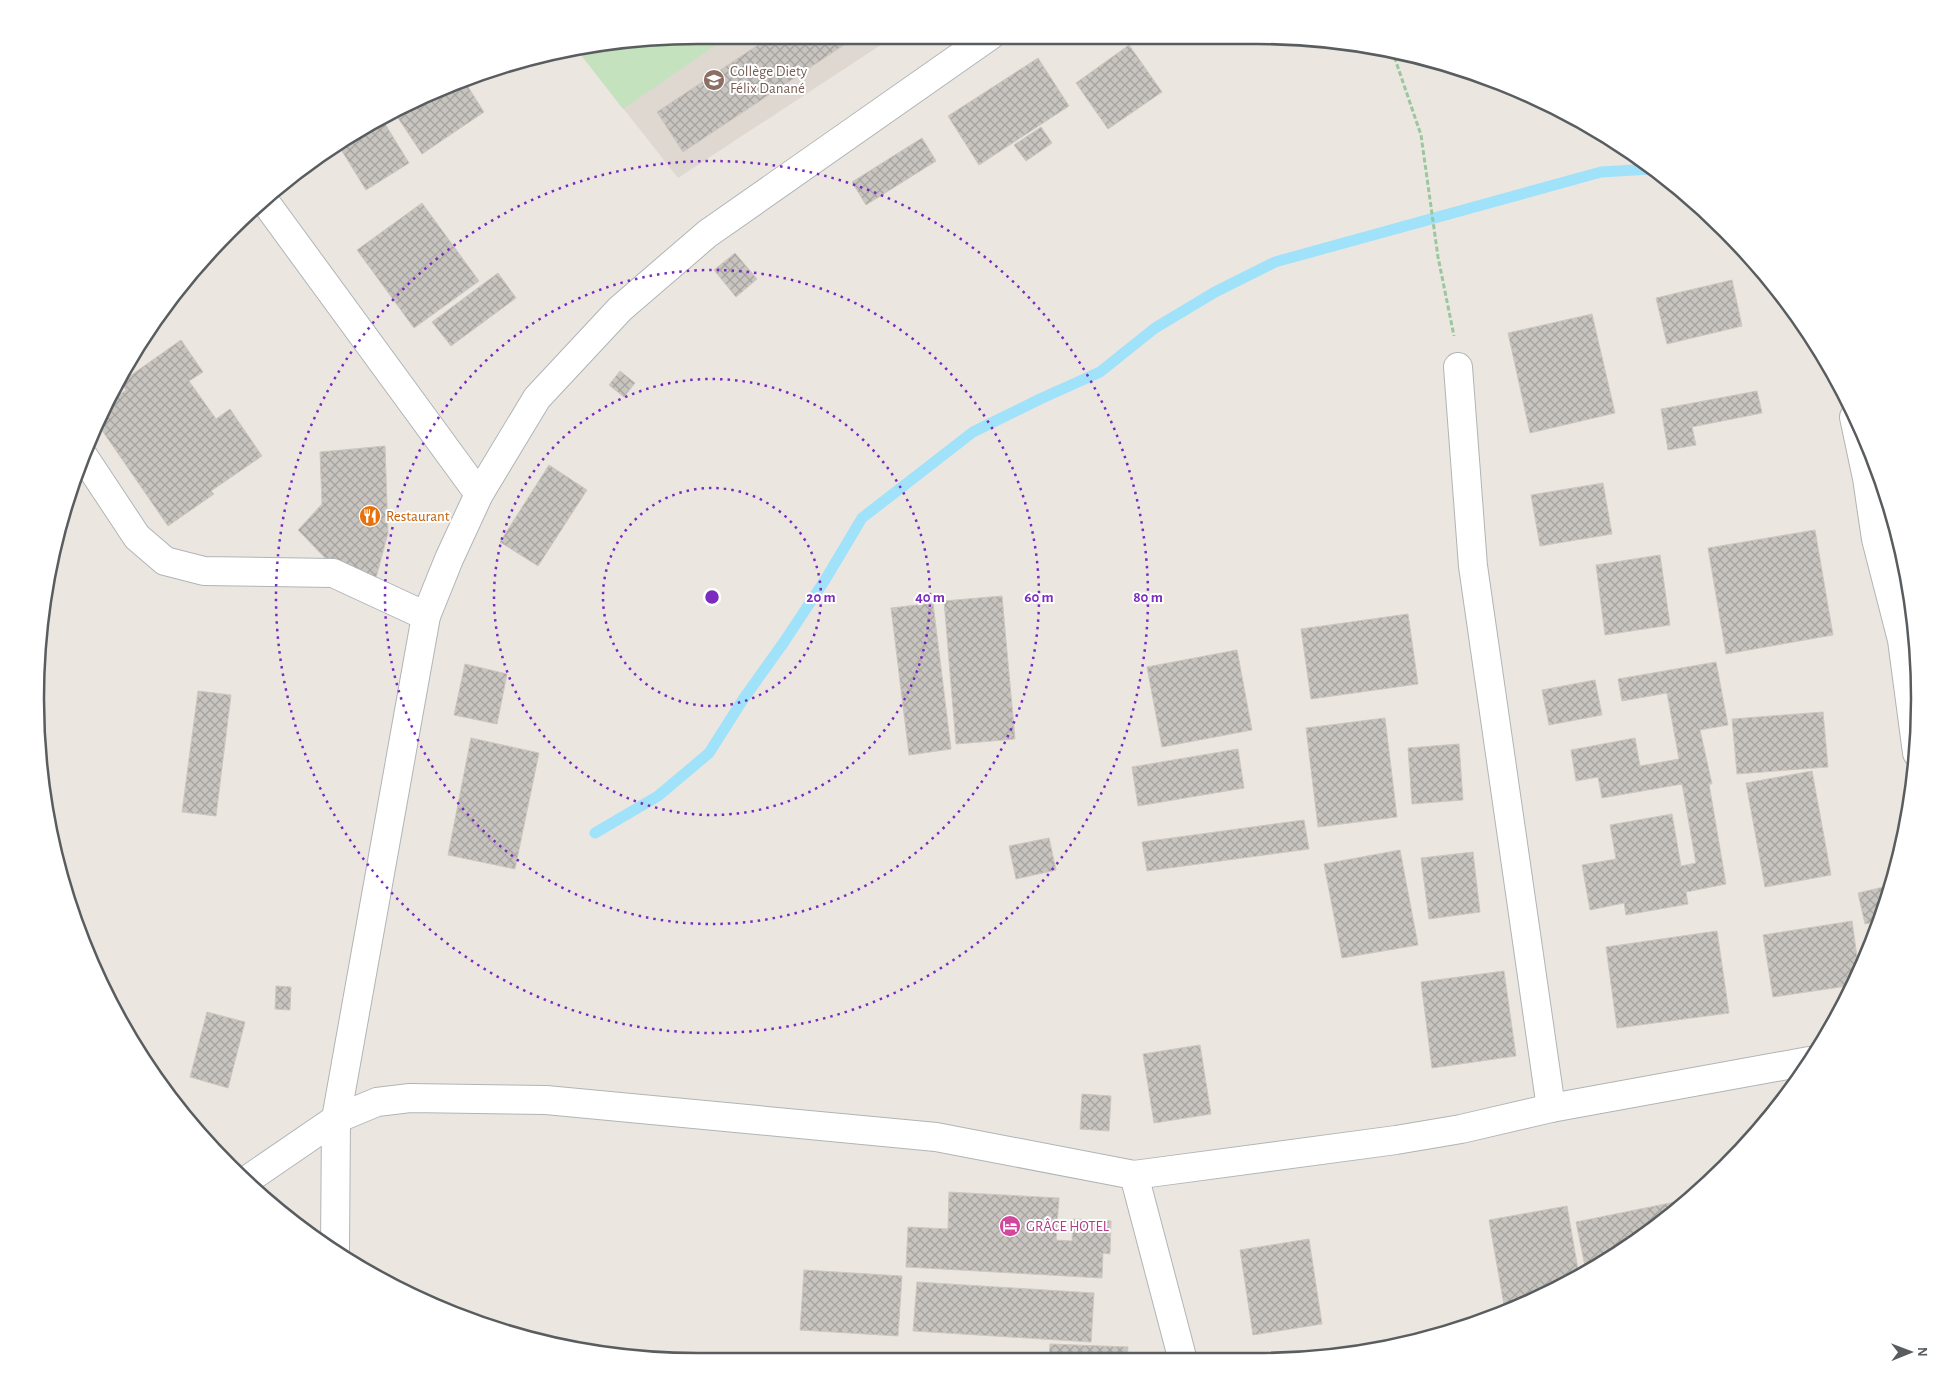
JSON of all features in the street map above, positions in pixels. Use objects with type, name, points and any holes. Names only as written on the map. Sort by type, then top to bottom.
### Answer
[{"type":"street","points":[[335,1243],[336,1120],[426,616],[449,559],[479,494],[537,398],[620,310],[707,234],[977,44]]},
{"type":"street","points":[[268,205],[479,494]]},
{"type":"street","points":[[1458,367],[1473,566],[1551,1108]]},
{"type":"street","points":[[1860,446],[1876,539],[1902,640],[1911,706]]},
{"type":"street","points":[[88,463],[137,537],[165,561],[204,571],[333,573],[426,616]]},
{"type":"street","points":[[252,1177],[336,1120],[377,1102],[410,1098],[546,1100],[936,1137],[1134,1175],[1396,1140],[1461,1129],[1551,1108],[1801,1063]]},
{"type":"street","points":[[1134,1175],[1181,1353]]},
{"type":"path","points":[[1395,59],[1421,135],[1438,257],[1445,284],[1458,367]]},
{"type":"shaded area","name":"Collège Diety Félix Danané","points":[[882,44],[678,178],[581,54],[656,45]]},
{"type":"green space","points":[[717,44],[623,109],[581,54],[656,45]]},
{"type":"building","points":[[759,44],[845,44],[683,152],[657,112]]},
{"type":"building","points":[[1129,45],[1162,92],[1108,129],[1076,83]]},
{"type":"building","points":[[1038,58],[1069,106],[979,165],[948,116]]},
{"type":"building","points":[[468,86],[484,112],[422,154],[397,117]]},
{"type":"building","points":[[385,124],[409,163],[366,190],[341,150]]},
{"type":"building","points":[[1041,127],[1052,143],[1026,161],[1014,145]]},
{"type":"building","points":[[922,138],[936,161],[866,205],[852,182]]},
{"type":"building","points":[[422,203],[479,281],[414,328],[357,250]]},
{"type":"building","points":[[735,253],[757,279],[736,297],[714,270]]},
{"type":"building","points":[[498,273],[516,298],[451,346],[432,322]]},
{"type":"building","points":[[1732,280],[1742,326],[1667,344],[1656,298]]},
{"type":"building","points":[[1592,314],[1615,413],[1530,433],[1508,333]]},
{"type":"building","points":[[181,340],[203,372],[189,381],[216,419],[230,409],[262,456],[211,491],[214,494],[168,526],[102,430],[118,396],[126,390],[123,386],[127,378]]},
{"type":"building","points":[[620,371],[635,383],[624,397],[609,385]]},
{"type":"building","points":[[1757,391],[1762,413],[1692,427],[1696,445],[1668,450],[1661,409]]},
{"type":"building","points":[[385,446],[388,533],[373,589],[327,560],[298,530],[322,504],[320,452]]},
{"type":"building","points":[[549,465],[587,490],[538,566],[500,542]]},
{"type":"building","points":[[1603,483],[1612,534],[1540,546],[1531,495]]},
{"type":"building","points":[[1815,530],[1833,635],[1726,654],[1708,548]]},
{"type":"building","points":[[1660,555],[1670,625],[1605,635],[1596,565]]},
{"type":"building","points":[[1002,596],[1015,739],[956,744],[944,601]]},
{"type":"building","points":[[933,603],[951,749],[909,755],[891,608]]},
{"type":"building","points":[[1408,614],[1418,684],[1311,699],[1301,629]]},
{"type":"building","points":[[1237,650],[1252,730],[1162,747],[1147,667]]},
{"type":"building","points":[[1716,662],[1728,725],[1700,730],[1712,784],[1709,784],[1726,884],[1686,892],[1688,904],[1626,915],[1624,903],[1590,910],[1582,865],[1616,859],[1610,825],[1672,814],[1681,866],[1696,863],[1682,784],[1602,798],[1598,777],[1576,781],[1571,750],[1635,738],[1640,766],[1679,759],[1667,693],[1622,701],[1618,679]]},
{"type":"building","points":[[465,664],[507,674],[497,724],[454,715]]},
{"type":"building","points":[[1595,680],[1602,715],[1549,725],[1542,690]]},
{"type":"building","points":[[198,691],[231,695],[216,816],[182,812]]},
{"type":"building","points":[[1823,712],[1828,767],[1737,774],[1732,719]]},
{"type":"building","points":[[1385,718],[1397,817],[1318,827],[1306,728]]},
{"type":"building","points":[[471,738],[539,753],[515,869],[448,855]]},
{"type":"building","points":[[1459,744],[1463,800],[1412,804],[1408,748]]},
{"type":"building","points":[[1238,749],[1244,788],[1138,806],[1132,767]]},
{"type":"building","points":[[1812,771],[1831,875],[1765,887],[1746,783]]},
{"type":"building","points":[[1304,820],[1309,849],[1147,871],[1142,842]]},
{"type":"building","points":[[1049,838],[1056,870],[1016,879],[1009,846]]},
{"type":"building","points":[[1400,850],[1418,945],[1342,958],[1324,864]]},
{"type":"building","points":[[1473,852],[1480,912],[1429,919],[1421,858]]},
{"type":"building","points":[[1883,887],[1872,922],[1865,924],[1858,893]]},
{"type":"building","points":[[1852,921],[1857,958],[1845,986],[1773,997],[1763,935]]},
{"type":"building","points":[[1717,931],[1729,1013],[1617,1028],[1606,947]]},
{"type":"building","points":[[1504,971],[1516,1056],[1432,1068],[1421,982]]},
{"type":"building","points":[[276,986],[291,987],[290,1010],[275,1009]]},
{"type":"building","points":[[207,1012],[245,1022],[228,1088],[190,1077]]},
{"type":"building","points":[[1200,1045],[1211,1114],[1154,1123],[1143,1054]]},
{"type":"building","points":[[1082,1094],[1111,1096],[1109,1131],[1080,1129]]},
{"type":"building","points":[[949,1192],[1059,1198],[1056,1240],[1072,1241],[1073,1219],[1111,1221],[1110,1254],[1103,1253],[1102,1278],[906,1267],[908,1227],[948,1229]]},
{"type":"building","points":[[1674,1202],[1620,1243],[1585,1265],[1576,1222]]},
{"type":"building","points":[[1567,1206],[1578,1269],[1546,1286],[1504,1304],[1489,1220]]},
{"type":"building","points":[[1309,1239],[1322,1324],[1253,1335],[1240,1250]]},
{"type":"building","points":[[804,1270],[902,1276],[898,1336],[800,1330]]},
{"type":"building","points":[[917,1282],[1094,1293],[1091,1342],[913,1331]]},
{"type":"building","points":[[1050,1344],[1128,1347],[1127,1353],[1049,1353]]},
{"type":"waterway","points":[[595,833],[658,796],[709,753],[744,698],[825,580],[862,518],[973,432],[1100,372],[1155,328],[1215,292],[1275,262],[1601,172],[1642,170]]},
{"type":"place","name":"Collège Diety Félix Danané","points":[[714,80]]},
{"type":"place","name":"Restaurant","points":[[370,516]]},
{"type":"place","name":"GRÂCE HOTEL","points":[[1010,1226]]}]
